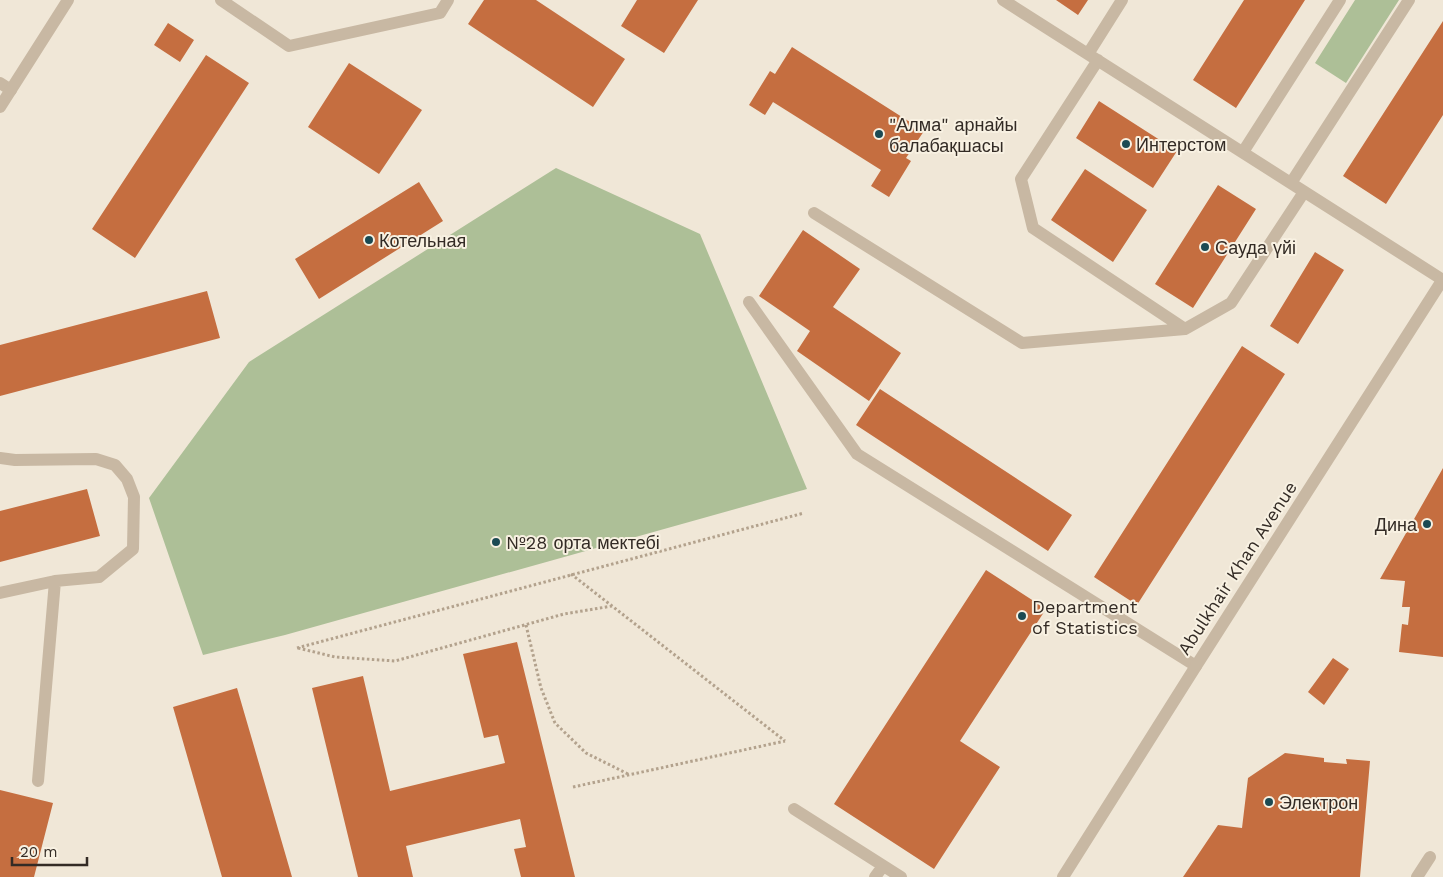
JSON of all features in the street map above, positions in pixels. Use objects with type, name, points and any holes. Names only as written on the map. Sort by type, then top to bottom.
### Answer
[{"type":"street","points":[[0,107],[5,86],[68,0]]},
{"type":"street","points":[[221,0],[289,46],[440,13],[448,0]]},
{"type":"street","points":[[1003,0],[1443,280]]},
{"type":"street","points":[[1122,0],[1093,57],[1021,179],[1034,228],[1185,329]]},
{"type":"street","points":[[1243,152],[1340,0]]},
{"type":"street","points":[[1291,183],[1409,0]]},
{"type":"street","points":[[814,213],[1022,343],[1185,329],[1231,303],[1304,192]]},
{"type":"street","name":"Abulkhair Khan Avenue","points":[[1063,877],[1443,280]]},
{"type":"street","points":[[749,302],[857,454],[1196,666]]},
{"type":"street","points":[[0,458],[15,460],[96,459],[115,466],[127,478],[134,496],[134,549],[99,577],[56,581],[0,594]]},
{"type":"street","points":[[38,781],[56,581]]},
{"type":"street","points":[[794,809],[901,877]]},
{"type":"street","points":[[1417,877],[1430,857]]},
{"type":"street","points":[[875,877],[882,866]]},
{"type":"path","points":[[612,606],[564,614],[395,661],[335,657],[297,648],[804,513]]},
{"type":"path","points":[[571,574],[785,741],[573,787]]},
{"type":"path","points":[[526,624],[541,688],[555,723],[586,753],[629,774]]},
{"type":"green space","points":[[1355,0],[1399,0],[1346,83],[1315,63]]},
{"type":"green space","points":[[556,168],[700,234],[807,489],[285,635],[203,655],[149,498],[249,362]]},
{"type":"building","points":[[484,0],[536,0],[625,59],[593,107],[468,24]]},
{"type":"building","points":[[637,0],[698,0],[664,53],[621,26]]},
{"type":"building","points":[[1056,0],[1088,0],[1078,15]]},
{"type":"building","points":[[1244,0],[1305,0],[1236,108],[1193,80]]},
{"type":"building","points":[[1443,21],[1443,115],[1386,204],[1343,176]]},
{"type":"building","points":[[168,23],[194,40],[180,62],[154,45]]},
{"type":"building","points":[[792,47],[924,131],[906,158],[911,161],[889,197],[871,186],[881,170],[773,102],[765,115],[749,105],[770,71],[775,74]]},
{"type":"building","points":[[206,55],[249,83],[135,258],[92,229]]},
{"type":"building","points":[[349,63],[422,110],[379,174],[308,127]]},
{"type":"building","name":"Интерстом","points":[[1099,101],[1177,151],[1153,188],[1076,138]]},
{"type":"building","points":[[1085,169],[1147,210],[1113,262],[1051,220]]},
{"type":"building","name":"Котельная","points":[[419,182],[443,221],[319,299],[295,259]]},
{"type":"building","name":"Сауда үйі","points":[[1218,185],[1256,209],[1193,308],[1155,284]]},
{"type":"building","points":[[803,230],[860,269],[833,307],[901,353],[869,401],[797,351],[810,331],[759,296]]},
{"type":"building","points":[[1315,252],[1344,270],[1298,344],[1270,326]]},
{"type":"building","points":[[207,291],[220,338],[0,396],[0,345]]},
{"type":"building","points":[[1242,346],[1285,374],[1137,605],[1094,577]]},
{"type":"building","points":[[880,389],[1072,515],[1048,551],[856,425]]},
{"type":"building","points":[[1443,468],[1443,657],[1399,652],[1402,624],[1408,625],[1410,607],[1402,607],[1405,581],[1380,579]]},
{"type":"building","points":[[87,489],[100,536],[0,562],[0,511]]},
{"type":"building","points":[[986,570],[1046,609],[960,741],[1000,767],[934,869],[834,804]]},
{"type":"building","points":[[517,642],[575,877],[521,877],[514,849],[526,847],[520,819],[406,846],[413,877],[358,877],[312,688],[363,676],[390,791],[505,763],[498,735],[484,738],[463,654]]},
{"type":"building","points":[[1333,658],[1349,669],[1324,705],[1308,692]]},
{"type":"building","points":[[237,688],[292,877],[222,877],[173,707]]},
{"type":"building","name":"Электрон","points":[[1285,753],[1324,758],[1324,762],[1347,764],[1346,759],[1370,761],[1360,877],[1183,877],[1218,825],[1242,828],[1248,778]]},
{"type":"building","points":[[0,790],[53,803],[34,877],[0,877]]},
{"type":"place","name":"\"Алма\" арнайы балабақшасы","points":[[879,134]]},
{"type":"place","name":"Интерстом","points":[[1126,144]]},
{"type":"place","name":"Котельная","points":[[369,240]]},
{"type":"place","name":"Сауда үйі","points":[[1205,247]]},
{"type":"place","name":"Дина","points":[[1427,524]]},
{"type":"place","name":"№28 орта мектебі","points":[[496,542]]},
{"type":"place","name":"Department of Statistics","points":[[1022,616]]},
{"type":"place","name":"Электрон","points":[[1269,802]]}]
